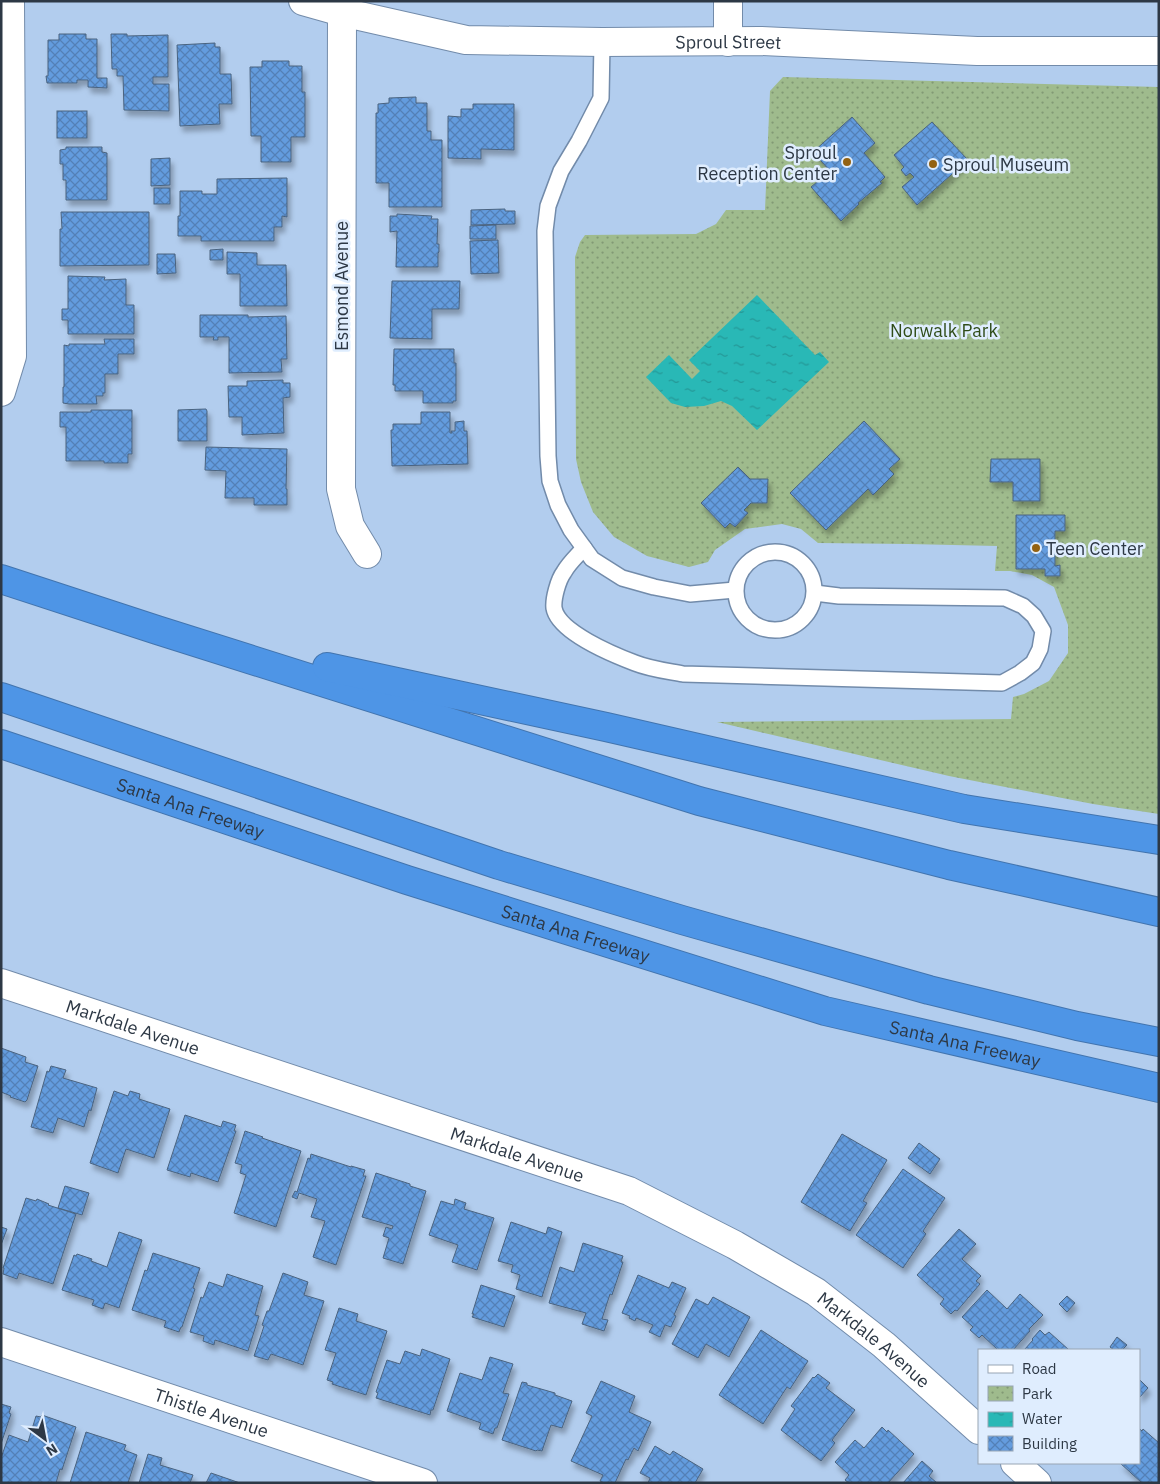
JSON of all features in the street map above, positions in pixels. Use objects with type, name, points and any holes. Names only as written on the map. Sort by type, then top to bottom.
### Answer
[{"type":"highway","points":[[1,579],[699,801],[949,865],[1159,912]]},
{"type":"highway","points":[[157,630],[616,730],[964,809],[1159,840]]},
{"type":"highway","points":[[1,697],[499,865],[682,920],[929,990],[1077,1026],[1159,1042]]},
{"type":"highway","name":"Santa Ana Freeway","points":[[1,744],[407,880],[825,1011],[1159,1088]]},
{"type":"street","points":[[1,392],[12,356],[10,1]]},
{"type":"street","name":"Sproul Street","points":[[303,1],[342,12],[466,40],[761,42],[977,51],[1159,51]]},
{"type":"street","points":[[728,1],[728,42]]},
{"type":"street","name":"Esmond Avenue","points":[[342,12],[341,489],[350,526],[367,554]]},
{"type":"street","name":"Markdale Avenue","points":[[1,983],[629,1191],[735,1244],[816,1292],[884,1345],[978,1429]]},
{"type":"street","name":"Thistle Avenue","points":[[1,1342],[423,1483]]},
{"type":"street","points":[[1016,1464],[1037,1483]]},
{"type":"lane","points":[[602,42],[602,98],[561,171],[548,206],[545,231],[550,481],[558,505],[571,530],[592,559],[622,578],[690,594],[735,590]]},
{"type":"lane","points":[[584,548],[563,572],[555,595],[554,609],[563,624],[574,633],[636,664],[683,674],[1002,683],[1033,663],[1040,649],[1043,631],[1034,616],[1023,606],[1005,598],[838,596],[815,593]]},
{"type":"lane","points":[[769,552],[783,553],[798,559],[807,569],[813,581],[815,593],[812,604],[805,616],[789,628],[776,631],[762,629],[748,620],[738,606],[735,590],[738,576],[742,569],[751,559],[769,552]]},
{"type":"green space","name":"Norwalk Park","points":[[783,77],[1159,87],[1159,814],[1093,804],[949,776],[717,722],[1011,719],[1013,697],[1024,694],[1049,681],[1068,653],[1068,625],[1054,587],[1032,575],[1010,571],[995,571],[997,546],[818,543],[801,529],[782,524],[745,529],[715,550],[708,562],[689,567],[647,556],[614,537],[593,512],[581,482],[576,459],[575,257],[580,242],[585,235],[696,234],[716,224],[726,210],[765,210],[770,91]]},
{"type":"water","points":[[757,295],[815,355],[820,352],[829,362],[757,430],[732,406],[721,401],[704,406],[685,407],[671,403],[646,377],[669,355],[692,379],[700,371],[689,360]]},
{"type":"building","points":[[59,34],[86,34],[86,39],[97,39],[97,78],[107,78],[107,88],[88,87],[88,80],[77,80],[77,83],[47,83],[48,40],[59,40]]},
{"type":"building","points":[[111,34],[127,34],[127,36],[168,35],[168,77],[153,77],[153,84],[169,84],[169,111],[124,110],[123,76],[117,76],[117,69],[112,69]]},
{"type":"building","points":[[215,43],[215,47],[220,47],[220,74],[231,74],[232,104],[219,104],[220,124],[180,126],[177,45]]},
{"type":"building","points":[[262,61],[289,61],[289,66],[302,66],[302,92],[305,92],[305,137],[291,137],[291,162],[261,162],[261,136],[251,136],[250,67],[262,67]]},
{"type":"building","points":[[416,97],[416,103],[427,103],[427,131],[431,131],[431,140],[442,140],[442,207],[389,207],[389,183],[376,183],[376,113],[378,113],[378,104],[389,103],[389,98]]},
{"type":"building","points":[[473,104],[514,104],[514,150],[481,149],[481,159],[448,158],[448,116],[461,117],[461,109],[473,109]]},
{"type":"building","points":[[57,111],[87,111],[87,138],[57,138]]},
{"type":"building","name":"Sproul Reception Center","points":[[852,117],[875,143],[864,153],[885,177],[880,182],[882,183],[858,203],[841,221],[811,187],[830,171],[813,152]]},
{"type":"building","name":"Sproul Museum","points":[[932,122],[968,160],[917,205],[902,187],[914,177],[910,173],[906,176],[901,170],[904,167],[894,155]]},
{"type":"building","points":[[66,147],[102,147],[102,152],[107,153],[107,200],[66,200],[66,180],[63,180],[63,164],[60,164],[60,150],[66,149]]},
{"type":"building","points":[[170,158],[170,185],[151,186],[151,159]]},
{"type":"building","points":[[287,178],[287,217],[282,216],[282,227],[274,227],[274,241],[201,241],[201,236],[178,236],[180,191],[202,191],[202,194],[217,194],[217,179]]},
{"type":"building","points":[[154,188],[170,188],[170,204],[154,204]]},
{"type":"building","points":[[505,209],[505,211],[515,211],[515,224],[471,225],[471,210]]},
{"type":"building","points":[[61,212],[149,212],[149,265],[60,266]]},
{"type":"building","points":[[397,214],[432,216],[431,219],[438,219],[438,267],[396,267],[397,231],[390,232],[390,216],[397,216]]},
{"type":"building","points":[[496,225],[496,239],[470,239],[470,226]]},
{"type":"building","points":[[498,240],[499,273],[471,274],[470,241]]},
{"type":"building","points":[[223,249],[223,260],[210,260],[210,250]]},
{"type":"building","points":[[227,252],[257,253],[257,265],[286,265],[287,306],[240,306],[240,274],[227,274]]},
{"type":"building","points":[[157,254],[175,254],[176,273],[157,274]]},
{"type":"building","points":[[68,276],[105,277],[104,280],[126,279],[126,305],[134,305],[134,334],[68,334],[68,320],[62,320],[62,309],[68,309]]},
{"type":"building","points":[[392,281],[460,281],[459,309],[432,309],[432,339],[390,338]]},
{"type":"building","points":[[200,315],[286,316],[287,359],[281,359],[282,372],[229,373],[229,337],[218,337],[218,340],[213,340],[214,337],[200,337]]},
{"type":"building","points":[[104,339],[134,339],[134,354],[118,354],[118,374],[105,374],[105,393],[103,393],[103,396],[96,396],[97,404],[63,403],[64,345],[105,344]]},
{"type":"building","points":[[394,349],[454,349],[456,401],[453,401],[453,403],[423,403],[423,391],[395,391],[395,385],[393,385]]},
{"type":"building","points":[[283,380],[283,383],[290,383],[290,397],[283,398],[284,433],[242,435],[242,417],[229,417],[228,386],[247,386],[247,381]]},
{"type":"building","points":[[206,409],[207,441],[178,441],[178,410]]},
{"type":"building","points":[[91,410],[132,410],[132,454],[128,454],[128,463],[66,461],[66,427],[60,427],[60,412],[91,412]]},
{"type":"building","points":[[421,412],[450,412],[450,433],[455,431],[455,422],[464,421],[464,431],[467,431],[468,464],[392,466],[391,430],[393,430],[393,424],[421,424]]},
{"type":"building","points":[[864,421],[900,459],[889,469],[894,474],[873,495],[868,489],[826,530],[790,493]]},
{"type":"building","points":[[206,447],[287,449],[287,505],[254,505],[254,498],[225,498],[226,471],[205,470]]},
{"type":"building","points":[[991,459],[1040,459],[1040,501],[1013,501],[1013,482],[990,482]]},
{"type":"building","points":[[738,467],[750,479],[768,479],[767,503],[751,503],[744,510],[748,513],[735,527],[730,523],[725,528],[701,503]]},
{"type":"building","name":"Teen Center","points":[[1016,515],[1065,515],[1065,531],[1055,531],[1055,566],[1060,565],[1060,576],[1045,576],[1045,569],[1016,569]]},
{"type":"building","points":[[1,1048],[26,1057],[25,1062],[38,1066],[25,1102],[1,1092]]},
{"type":"building","points":[[51,1066],[66,1070],[63,1078],[97,1088],[91,1111],[89,1110],[84,1127],[58,1118],[53,1133],[31,1127],[47,1071],[49,1072]]},
{"type":"building","points":[[114,1091],[128,1096],[130,1091],[140,1094],[139,1099],[170,1109],[154,1158],[126,1149],[118,1173],[90,1163]]},
{"type":"building","points":[[185,1115],[221,1127],[223,1121],[236,1125],[234,1131],[236,1131],[218,1182],[191,1173],[190,1177],[167,1170]]},
{"type":"building","points":[[245,1131],[301,1151],[276,1227],[234,1213],[246,1175],[240,1173],[242,1165],[235,1163]]},
{"type":"building","points":[[842,1134],[887,1160],[863,1201],[867,1203],[850,1231],[801,1202]]},
{"type":"building","points":[[919,1143],[940,1159],[930,1174],[908,1158]]},
{"type":"building","points":[[311,1154],[365,1170],[363,1176],[366,1176],[336,1265],[313,1257],[325,1221],[311,1217],[317,1199],[299,1193],[297,1199],[292,1197],[295,1191],[297,1192]]},
{"type":"building","points":[[903,1169],[945,1198],[923,1231],[926,1234],[903,1268],[856,1235]]},
{"type":"building","points":[[376,1173],[426,1191],[403,1264],[383,1258],[389,1238],[383,1236],[386,1227],[392,1229],[393,1226],[362,1217]]},
{"type":"building","points":[[65,1186],[89,1193],[82,1215],[58,1208]]},
{"type":"building","points":[[26,1198],[36,1201],[37,1199],[48,1205],[76,1214],[53,1284],[19,1273],[17,1279],[3,1274],[3,1268]]},
{"type":"building","points":[[455,1199],[466,1203],[464,1209],[494,1218],[477,1270],[452,1262],[458,1245],[429,1235],[441,1201],[454,1205]]},
{"type":"building","points":[[511,1222],[546,1234],[548,1227],[562,1232],[542,1297],[516,1289],[520,1275],[511,1272],[513,1265],[498,1261]]},
{"type":"building","points":[[1,1227],[7,1229],[1,1245]]},
{"type":"building","points":[[959,1229],[976,1244],[962,1259],[981,1276],[976,1281],[980,1284],[957,1311],[955,1310],[951,1314],[940,1304],[944,1299],[917,1275]]},
{"type":"building","points":[[119,1232],[142,1240],[119,1308],[105,1303],[103,1309],[92,1305],[94,1300],[62,1290],[74,1255],[76,1256],[77,1254],[92,1259],[91,1261],[107,1267]]},
{"type":"building","points":[[583,1243],[623,1256],[621,1262],[623,1262],[612,1295],[610,1294],[602,1319],[608,1320],[604,1331],[582,1324],[586,1313],[549,1303],[560,1267],[574,1272]]},
{"type":"building","points":[[153,1253],[200,1268],[193,1288],[195,1289],[179,1332],[164,1327],[166,1321],[132,1310],[145,1270],[147,1271]]},
{"type":"building","points":[[283,1273],[308,1282],[304,1295],[324,1301],[303,1365],[271,1354],[268,1360],[254,1356],[264,1326],[262,1325]]},
{"type":"building","points":[[227,1274],[263,1286],[255,1315],[259,1316],[248,1351],[215,1340],[214,1345],[203,1341],[204,1336],[190,1332],[201,1297],[203,1298],[209,1282],[223,1287]]},
{"type":"building","points":[[638,1275],[669,1288],[672,1282],[686,1288],[674,1315],[676,1316],[671,1327],[665,1325],[660,1337],[649,1332],[653,1325],[636,1318],[635,1321],[629,1318],[630,1316],[622,1313]]},
{"type":"building","points":[[481,1285],[515,1296],[504,1327],[472,1317]]},
{"type":"building","points":[[987,1290],[1007,1309],[1020,1294],[1043,1315],[1029,1329],[1030,1331],[1014,1349],[997,1349],[982,1335],[979,1338],[970,1330],[973,1327],[962,1317]]},
{"type":"building","points":[[1067,1296],[1075,1303],[1067,1312],[1059,1304]]},
{"type":"building","points":[[713,1297],[750,1317],[729,1357],[706,1344],[698,1358],[672,1344],[696,1299],[708,1305]]},
{"type":"building","points":[[339,1308],[358,1314],[356,1321],[387,1331],[366,1395],[332,1384],[333,1382],[327,1380],[336,1353],[325,1350]]},
{"type":"building","points":[[761,1330],[808,1361],[790,1389],[787,1387],[763,1424],[719,1395]]},
{"type":"building","points":[[1040,1330],[1045,1335],[1049,1332],[1068,1349],[1025,1349]]},
{"type":"building","points":[[1117,1337],[1127,1345],[1123,1349],[1113,1349],[1110,1347]]},
{"type":"building","points":[[422,1349],[450,1359],[430,1415],[376,1398],[378,1393],[376,1392],[387,1360],[400,1364],[405,1351],[420,1356]]},
{"type":"building","points":[[490,1357],[513,1364],[503,1393],[509,1394],[493,1434],[479,1429],[481,1423],[447,1411],[460,1373],[482,1380]]},
{"type":"building","points":[[818,1374],[830,1383],[826,1388],[855,1410],[832,1440],[835,1443],[821,1461],[781,1430],[795,1409],[791,1406],[813,1377]]},
{"type":"building","points":[[1140,1380],[1148,1388],[1140,1397]]},
{"type":"building","points":[[601,1381],[635,1396],[629,1412],[651,1422],[638,1451],[634,1448],[628,1460],[626,1459],[615,1483],[600,1481],[603,1475],[571,1461],[592,1416],[586,1413]]},
{"type":"building","points":[[522,1382],[572,1401],[562,1428],[551,1425],[542,1451],[536,1451],[502,1440]]},
{"type":"building","points":[[1,1404],[11,1407],[9,1413],[11,1414],[1,1444]]},
{"type":"building","points":[[42,1415],[76,1427],[56,1483],[1,1483],[1,1458],[9,1435],[28,1442],[36,1416],[41,1417]]},
{"type":"building","points":[[882,1427],[887,1432],[888,1430],[914,1454],[888,1483],[849,1483],[845,1480],[849,1475],[835,1462],[855,1440],[864,1448]]},
{"type":"building","points":[[1140,1429],[1142,1431],[1143,1429],[1159,1443],[1159,1481],[1157,1483],[1142,1483],[1121,1464],[1140,1464]]},
{"type":"building","points":[[86,1432],[126,1445],[124,1450],[137,1455],[128,1483],[70,1483]]},
{"type":"building","points":[[655,1446],[670,1455],[673,1451],[703,1469],[695,1483],[648,1483],[650,1478],[640,1473]]},
{"type":"building","points":[[148,1454],[162,1458],[160,1465],[193,1475],[190,1483],[139,1483]]},
{"type":"building","points":[[922,1461],[933,1471],[929,1476],[937,1483],[903,1483]]},
{"type":"building","points":[[211,1473],[240,1483],[206,1483]]},
{"type":"place","name":"Sproul Reception Center","points":[[847,162]]},
{"type":"place","name":"Sproul Museum","points":[[933,164]]},
{"type":"place","name":"Teen Center","points":[[1036,548]]}]
